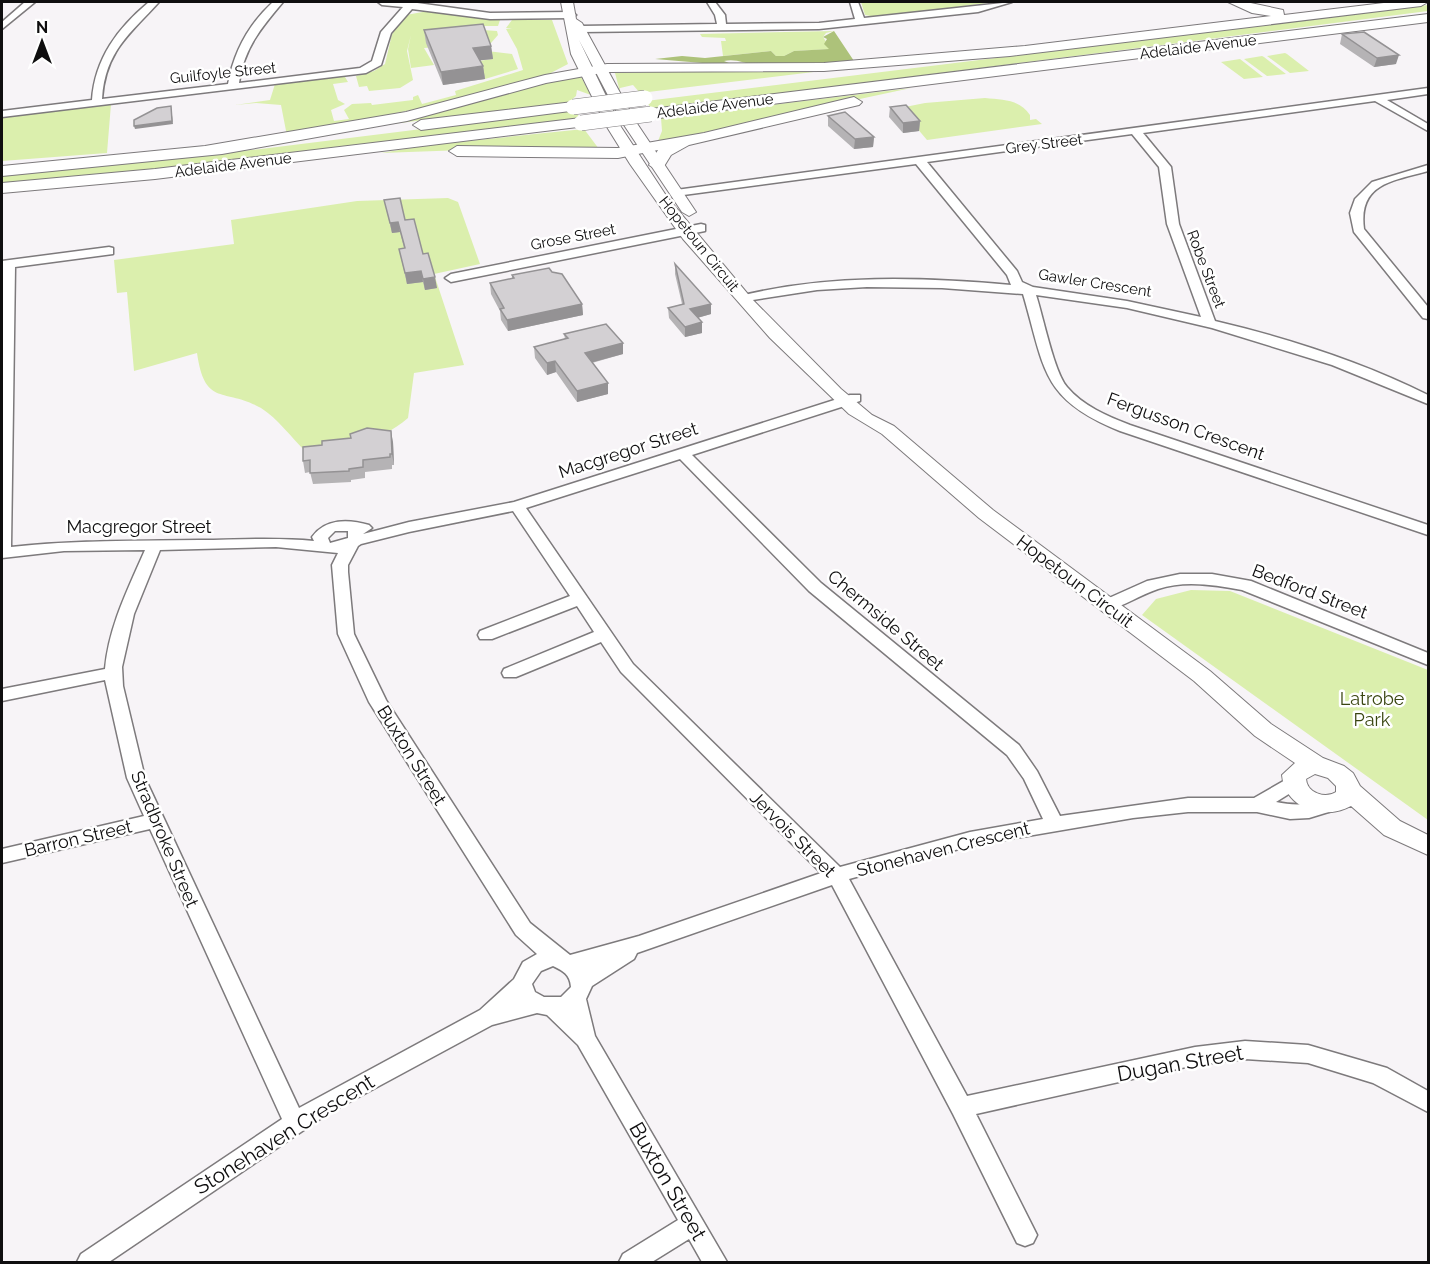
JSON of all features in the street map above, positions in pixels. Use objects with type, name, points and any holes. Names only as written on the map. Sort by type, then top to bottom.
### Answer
[{"type":"highway","points":[[1233,2],[1266,12],[1321,14]]},
{"type":"highway","points":[[1205,28],[1235,15],[1233,2]]},
{"type":"highway","name":"Adelaide Avenue","points":[[771,82],[1421,2]]},
{"type":"highway","name":"Adelaide Avenue","points":[[2,188],[155,174],[1428,18]]},
{"type":"highway","points":[[208,150],[407,116],[532,82],[594,70],[824,67],[1024,50]]},
{"type":"highway","points":[[532,82],[571,66],[577,61],[578,54]]},
{"type":"highway","points":[[155,174],[427,152],[637,150],[900,93],[1063,64]]},
{"type":"highway","name":"Adelaide Avenue","points":[[2,171],[208,150],[650,97]]},
{"type":"highway","points":[[657,165],[659,158],[669,149],[702,137]]},
{"type":"main road","name":"Hopetoun Circuit","points":[[567,2],[576,30],[594,70],[660,196],[694,230],[750,297],[876,426],[888,430],[986,514],[1202,676],[1263,730],[1316,765],[1336,772],[1344,778],[1337,800],[1301,795],[1294,778],[1263,730]]},
{"type":"main road","name":"Hopetoun Circuit","points":[[576,30],[578,54],[594,70]]},
{"type":"main road","name":"Hopetoun Circuit","points":[[637,150],[657,165],[676,193],[694,230]]},
{"type":"main road","name":"Grey Street","points":[[660,196],[676,193]]},
{"type":"main road","points":[[1294,778],[1302,767],[1316,765]]},
{"type":"main road","points":[[1337,800],[1370,821],[1392,828],[1428,846]]},
{"type":"street","points":[[2,26],[30,2]]},
{"type":"street","points":[[97,102],[102,68],[117,39],[154,2]]},
{"type":"street","points":[[233,87],[237,60],[244,44],[252,29],[278,2]]},
{"type":"street","points":[[382,2],[508,18],[571,15]]},
{"type":"street","points":[[457,12],[470,2]]},
{"type":"street","points":[[711,2],[720,15],[722,27]]},
{"type":"street","points":[[855,2],[861,23]]},
{"type":"street","points":[[576,30],[819,26],[978,9],[1007,2]]},
{"type":"street","name":"Guilfoyle Street","points":[[2,114],[350,74],[372,68],[380,57],[386,32],[410,5]]},
{"type":"street","name":"Grey Street","points":[[676,193],[1428,91]]},
{"type":"street","points":[[1377,98],[1428,128]]},
{"type":"street","name":"Robe Street","points":[[1136,132],[1165,167],[1173,224],[1209,321]]},
{"type":"street","name":"Fergusson Crescent","points":[[920,161],[1013,274],[1017,284],[1028,289],[1056,381],[1062,391],[1082,408],[1125,428],[1428,530]]},
{"type":"street","points":[[1428,168],[1386,180],[1370,188],[1358,199],[1354,214],[1358,229],[1428,315]]},
{"type":"street","name":"Grose Street","points":[[451,278],[694,230]]},
{"type":"street","points":[[2,553],[5,265],[109,251]]},
{"type":"street","name":"Gawler Crescent","points":[[750,297],[807,286],[893,283],[1028,289],[1092,297],[1209,321],[1426,394]]},
{"type":"street","name":"Macgregor Street","points":[[354,538],[517,506],[850,399]]},
{"type":"street","name":"Chermside Street","points":[[683,454],[814,586],[1013,750],[1031,776],[1054,822]]},
{"type":"street","name":"Jervois Street","points":[[517,506],[603,635],[634,676],[837,876],[961,1107],[1025,1235]]},
{"type":"street","points":[[324,542],[337,525],[354,538]]},
{"type":"street","points":[[324,542],[340,549],[354,538]]},
{"type":"street","points":[[324,542],[340,566],[354,538]]},
{"type":"street","name":"Macgregor Street","points":[[2,553],[64,546],[324,542]]},
{"type":"street","name":"Stradbroke Street","points":[[155,545],[121,622],[113,673],[136,778],[294,1122]]},
{"type":"street","name":"Buxton Street","points":[[340,566],[346,634],[378,702],[523,929],[564,960]]},
{"type":"street","name":"Bedford Street","points":[[1106,606],[1153,585],[1180,579],[1212,579],[1245,585],[1428,658]]},
{"type":"street","points":[[486,635],[579,599]]},
{"type":"street","points":[[510,673],[603,635]]},
{"type":"street","points":[[2,695],[113,673]]},
{"type":"street","points":[[1257,805],[1294,778]]},
{"type":"street","name":"Stonehaven Crescent","points":[[564,960],[640,945],[750,903],[970,839],[1054,822],[1188,805],[1257,805],[1290,812],[1309,811],[1337,800]]},
{"type":"street","name":"Barron Street","points":[[2,856],[155,821]]},
{"type":"street","name":"Buxton Street","points":[[523,929],[526,975]]},
{"type":"street","name":"Stonehaven Crescent","points":[[579,990],[640,945]]},
{"type":"street","points":[[564,960],[581,973],[579,990],[563,1006],[544,1007],[526,997],[526,975],[538,962],[564,960]]},
{"type":"street","name":"Stonehaven Crescent","points":[[89,1263],[294,1122],[487,1017],[526,975]]},
{"type":"street","name":"Buxton Street","points":[[579,990],[585,1038]]},
{"type":"street","name":"Stonehaven Crescent","points":[[487,1017],[544,1007]]},
{"type":"street","name":"Buxton Street","points":[[544,1007],[585,1038],[715,1263]]},
{"type":"street","name":"Dugan Street","points":[[961,1107],[1195,1056],[1245,1050],[1308,1054],[1379,1075],[1428,1102]]},
{"type":"street","points":[[631,1263],[693,1224]]},
{"type":"green space","points":[[861,2],[996,2],[876,17],[865,15]]},
{"type":"green space","points":[[1428,5],[1428,11],[652,110],[646,101]]},
{"type":"green space","points":[[428,11],[500,20],[498,26],[479,26],[484,27],[483,30],[497,31],[498,35],[491,43],[424,48],[434,65],[411,68],[408,49],[411,35],[407,51],[413,80],[400,88],[369,91],[367,86],[359,87],[356,76],[374,71],[385,64],[392,34],[406,15]]},
{"type":"green space","points":[[512,20],[552,20],[568,64],[547,75],[444,103],[287,136],[281,105],[256,103],[235,105],[270,100],[275,84],[341,77],[345,77],[348,82],[333,84],[338,100],[345,104],[331,110],[334,121],[349,119],[344,110],[352,104],[371,103],[372,105],[413,100],[413,97],[418,95],[422,104],[456,95],[455,91],[523,70],[517,49],[506,29],[512,29],[506,28]]},
{"type":"green space","points":[[834,31],[826,33],[823,37],[831,49],[794,51],[784,56],[776,56],[771,51],[723,56],[721,41],[726,41],[725,38],[702,37],[700,34]]},
{"type":"green space","points":[[834,31],[854,61],[756,64],[728,60],[724,61],[729,63],[726,65],[655,59],[682,56],[705,58],[771,51],[776,56],[784,56],[794,51],[829,49],[824,44],[827,39],[823,37]]},
{"type":"green space","points":[[487,51],[512,54],[518,69],[485,79],[481,69],[466,63],[492,59]]},
{"type":"green space","points":[[1285,53],[1309,71],[1290,73],[1267,56]]},
{"type":"green space","points":[[1262,56],[1286,74],[1267,76],[1244,59]]},
{"type":"green space","points":[[1240,59],[1263,77],[1244,79],[1221,62]]},
{"type":"green space","points":[[855,67],[640,93],[633,85],[620,88],[620,92],[615,73]]},
{"type":"green space","points":[[580,75],[591,95],[577,90],[576,96],[569,102],[376,126]]},
{"type":"green space","points":[[911,88],[658,141],[662,131],[661,118]]},
{"type":"green space","points":[[985,98],[1016,103],[1026,110],[1030,115],[1030,120],[1036,119],[1042,124],[927,140],[900,108],[925,103]]},
{"type":"green space","points":[[111,104],[107,153],[2,161],[2,117]]},
{"type":"green space","points":[[575,110],[580,119],[215,163],[2,184],[2,176],[261,149]]},
{"type":"green space","points":[[584,129],[599,149],[492,149],[381,153],[429,145]]},
{"type":"green space","points":[[448,198],[458,202],[480,264],[434,274],[464,365],[414,373],[408,418],[397,427],[360,443],[333,449],[305,451],[279,423],[261,408],[211,389],[205,382],[197,353],[134,371],[127,292],[117,293],[114,260],[234,244],[231,220],[357,201]]},
{"type":"green space","name":"Latrobe Park","points":[[1191,590],[1230,591],[1428,670],[1428,820],[1142,615],[1156,599]]},
{"type":"building","points":[[483,24],[491,46],[473,48],[483,66],[441,72],[424,30]]},
{"type":"building","points":[[1364,32],[1399,55],[1377,58],[1342,34]]},
{"type":"building","points":[[906,105],[920,121],[903,123],[890,107]]},
{"type":"building","points":[[171,106],[172,121],[134,126],[134,120],[157,108]]},
{"type":"building","points":[[845,112],[874,137],[855,139],[828,116]]},
{"type":"building","points":[[400,198],[405,220],[414,219],[423,254],[428,253],[435,277],[423,279],[421,271],[405,273],[399,249],[405,248],[398,222],[390,223],[384,200]]},
{"type":"building","points":[[675,264],[711,304],[690,309],[702,322],[685,327],[668,308],[684,304]]},
{"type":"building","points":[[549,268],[552,272],[562,274],[582,304],[507,320],[500,309],[504,308],[490,283],[514,278],[512,275]]},
{"type":"building","points":[[606,324],[623,343],[585,353],[608,383],[577,391],[555,361],[547,363],[534,347],[568,338],[564,334]]},
{"type":"building","points":[[367,428],[391,431],[392,454],[390,457],[363,460],[363,467],[349,469],[349,471],[310,473],[310,460],[303,461],[303,447],[322,445],[322,441],[351,438],[350,434]]}]
